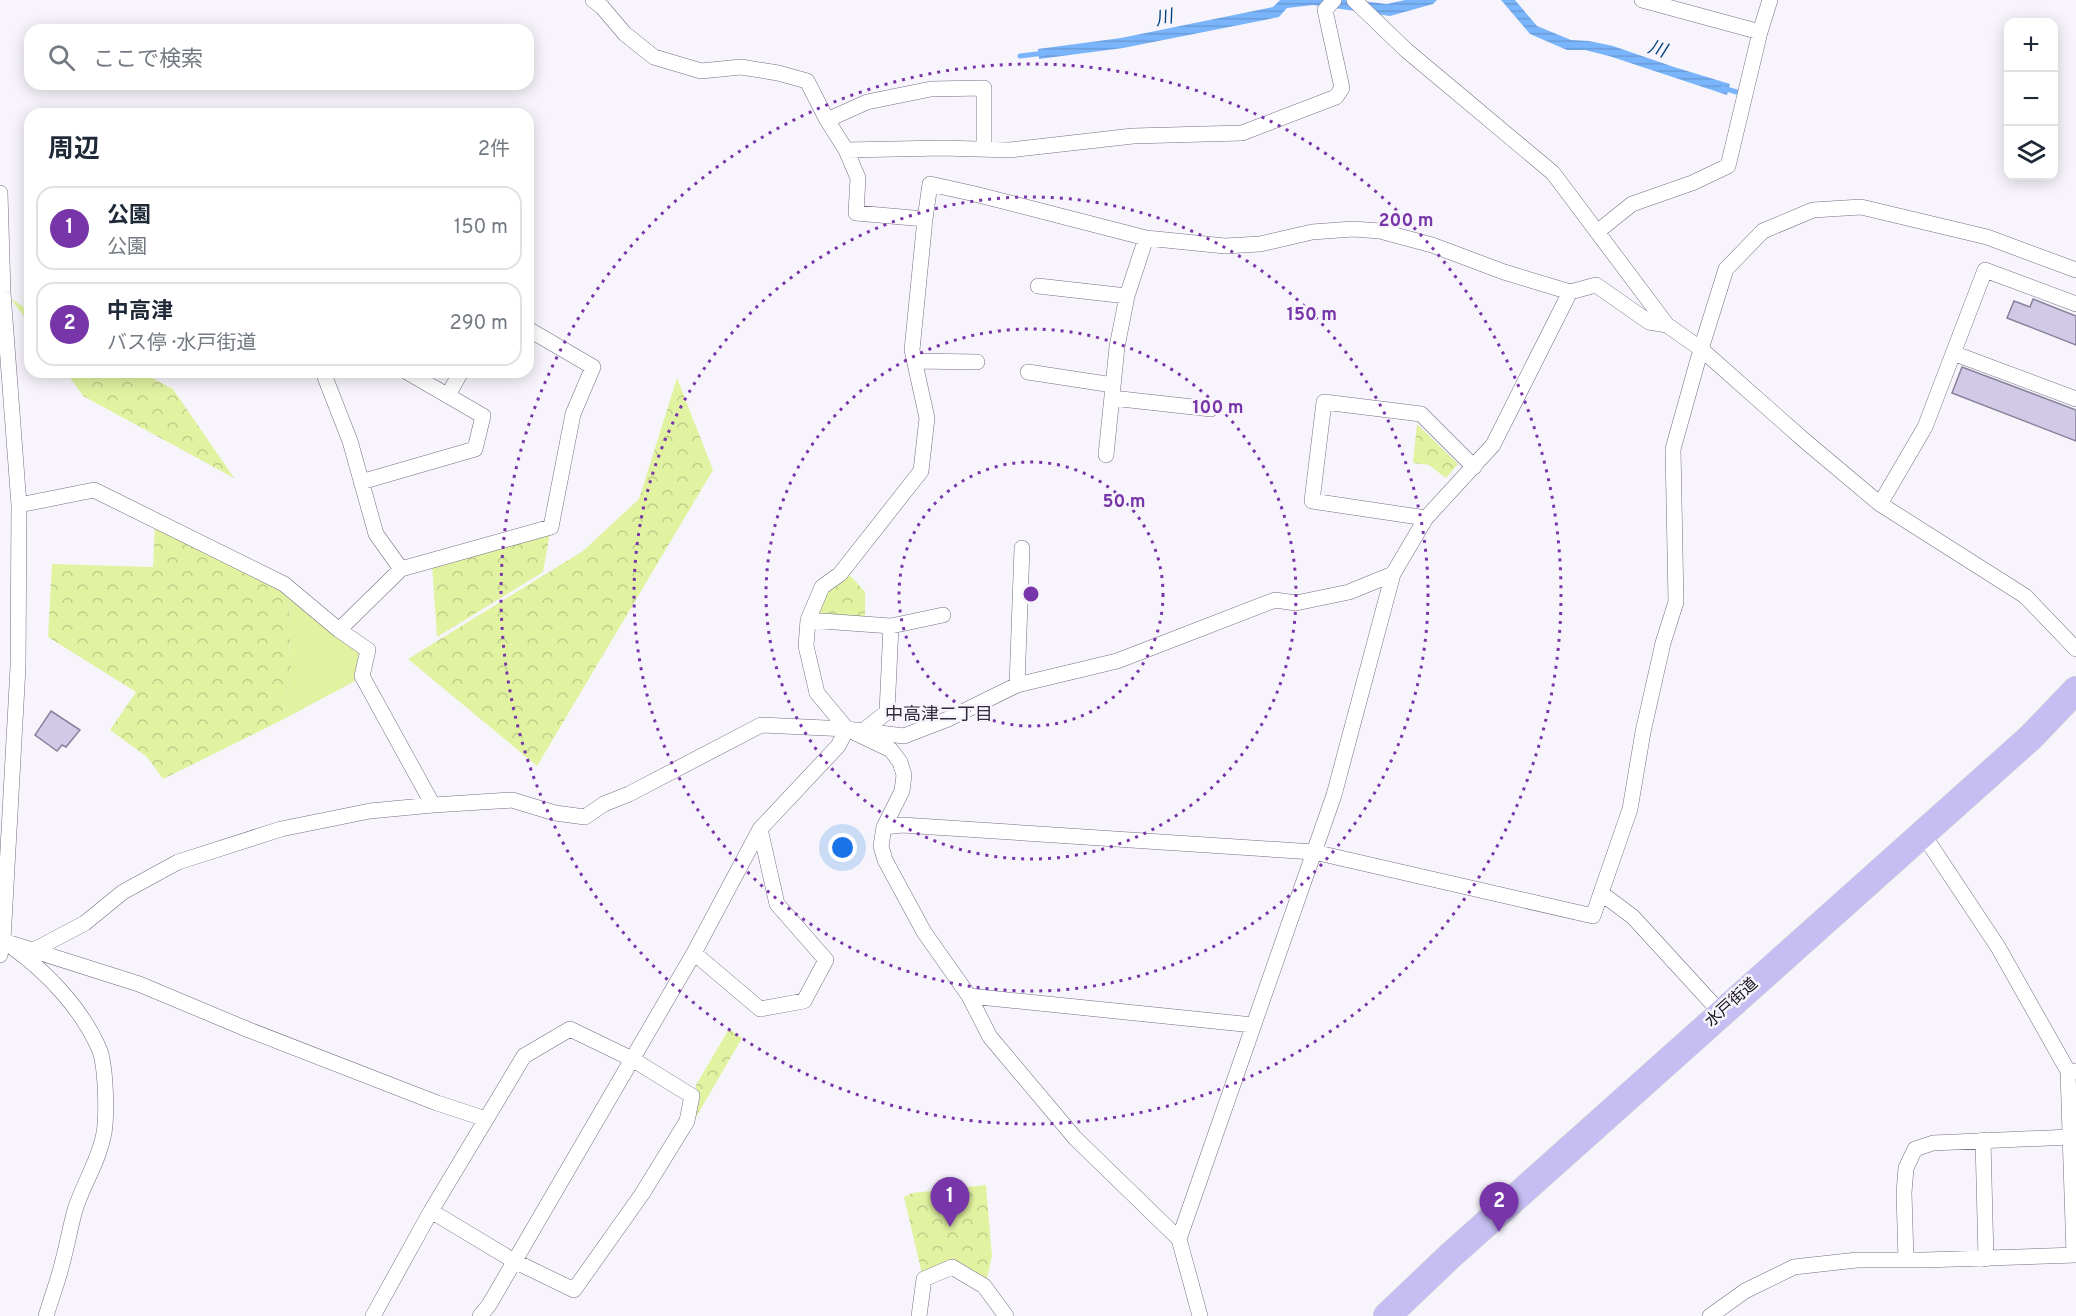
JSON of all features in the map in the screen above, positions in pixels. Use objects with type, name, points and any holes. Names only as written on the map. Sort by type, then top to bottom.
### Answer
[{"type":"highway","name":"水戸街道","points":[[1388,1316],[1433,1272],[1720,1013],[2031,737],[2076,690]]},
{"type":"street","points":[[593,0],[625,34],[654,57],[701,71],[741,67],[778,73],[807,81],[846,150],[858,178],[855,213],[925,219]]},
{"type":"street","points":[[846,150],[943,148],[1010,150],[1133,136],[1242,133],[1336,97],[1342,88],[1325,10],[1334,0]]},
{"type":"street","points":[[1354,0],[1406,50],[1553,173],[1667,325],[1701,348],[1880,504],[2025,596],[2076,649]]},
{"type":"street","points":[[1642,0],[1760,32]]},
{"type":"street","points":[[1597,232],[1632,204],[1692,183],[1728,166],[1760,32],[1770,0]]},
{"type":"street","points":[[827,120],[867,102],[931,89],[984,88],[984,149]]},
{"type":"street","points":[[1200,1316],[1179,1239],[1075,1138],[990,1037],[969,996],[924,932],[885,860],[881,846],[884,827],[902,791],[904,775],[900,762],[891,750],[848,729],[817,693],[806,645],[808,620],[822,587],[840,574],[921,471],[927,418],[912,350],[930,184],[1146,238],[1225,246],[1260,244],[1312,232],[1353,229],[1380,231],[1432,244],[1504,272],[1570,292],[1596,285],[1649,322],[1667,325]]},
{"type":"street","points":[[0,193],[3,292],[19,505],[18,667],[1,945]]},
{"type":"street","points":[[884,827],[902,825],[1314,852],[1593,916],[1630,809],[1643,732],[1660,654],[1676,602],[1673,449],[1726,269],[1763,231],[1813,210],[1861,207],[1987,237],[2076,270]]},
{"type":"street","points":[[1106,455],[1117,347],[1127,296],[1146,238]]},
{"type":"street","points":[[1880,504],[1925,427],[1985,270],[2076,304]]},
{"type":"street","points":[[1038,286],[1127,296]]},
{"type":"street","points":[[1179,1239],[1334,795],[1393,574],[1426,518],[1493,445],[1570,292]]},
{"type":"street","points":[[339,630],[401,569],[551,527],[573,414],[593,367],[534,332]]},
{"type":"street","points":[[1953,353],[2076,399]]},
{"type":"street","points":[[916,361],[977,362]]},
{"type":"street","points":[[1028,372],[1112,392],[1210,410]]},
{"type":"street","points":[[325,378],[350,441],[376,534],[401,569]]},
{"type":"street","points":[[362,482],[475,449],[483,416],[418,378]]},
{"type":"street","points":[[448,395],[457,378]]},
{"type":"street","points":[[1426,518],[1312,501],[1324,402],[1420,414],[1474,467]]},
{"type":"street","points":[[19,505],[94,490],[284,584],[339,630],[368,650],[362,676],[433,805]]},
{"type":"street","points":[[1017,685],[1022,548]]},
{"type":"street","points":[[34,950],[85,924],[123,892],[178,862],[281,829],[370,811],[512,800],[555,813],[585,817],[604,804],[630,794],[761,725],[848,729],[904,736],[948,719],[1017,685],[1117,661],[1275,600],[1296,603],[1349,592],[1393,574]]},
{"type":"street","points":[[808,620],[891,626],[944,615]]},
{"type":"street","points":[[863,731],[887,712],[891,626]]},
{"type":"street","points":[[480,1316],[489,1305],[694,953],[760,830],[838,746],[848,729]]},
{"type":"street","points":[[694,953],[760,1009],[804,1001],[826,960],[777,904],[760,830]]},
{"type":"street","points":[[1710,1316],[1745,1291],[1794,1267],[1857,1260],[2075,1255],[2070,1137],[2072,1071],[1998,947],[1923,834]]},
{"type":"street","points":[[1600,893],[1634,917],[1720,1013]]},
{"type":"street","points":[[1,945],[34,950],[139,984],[249,1030],[486,1119]]},
{"type":"street","points":[[1,945],[31,961],[66,997],[84,1021],[100,1053],[105,1083],[104,1133],[93,1171],[75,1209],[63,1263],[46,1316]]},
{"type":"street","points":[[969,996],[1253,1025]]},
{"type":"street","points":[[373,1316],[431,1211],[524,1056],[570,1029],[632,1059],[692,1096],[687,1121],[642,1194],[574,1290],[514,1261],[431,1211]]},
{"type":"street","points":[[1905,1260],[1906,1168],[1916,1149],[1933,1143],[2070,1137]]},
{"type":"street","points":[[1983,1140],[1986,1258]]},
{"type":"street","points":[[919,1316],[924,1279],[952,1267],[984,1286],[1006,1316]]},
{"type":"green space","points":[[10,298],[24,307],[24,316]]},
{"type":"green space","points":[[70,378],[152,378],[173,389],[234,478],[83,396]]},
{"type":"green space","points":[[677,378],[713,470],[537,766],[408,659],[583,551],[639,499]]},
{"type":"green space","points":[[1417,424],[1458,464],[1446,478],[1429,465],[1413,463]]},
{"type":"green space","points":[[155,525],[280,588],[289,596],[291,672],[282,720],[163,779],[147,757],[110,730],[136,692],[48,637],[52,564],[153,567]]},
{"type":"green space","points":[[550,533],[543,572],[437,637],[432,564]]},
{"type":"green space","points":[[847,572],[865,592],[865,621],[814,617],[827,590]]},
{"type":"green space","points":[[289,596],[361,654],[355,681],[282,720],[291,672]]},
{"type":"green space","points":[[729,1029],[742,1038],[692,1124],[696,1085]]},
{"type":"green space","points":[[986,1185],[992,1256],[985,1286],[952,1266],[923,1278],[904,1197],[912,1193]]},
{"type":"water","points":[[1280,0],[1354,0],[1387,4],[1405,0],[1437,0],[1433,4],[1390,16],[1313,5],[1287,8],[1279,17],[1123,48],[1039,59],[1038,49],[1121,38],[1273,7]]},
{"type":"water","points":[[1501,0],[1515,0],[1537,26],[1571,40],[1613,46],[1730,84],[1727,95],[1609,56],[1585,50],[1567,50],[1530,34]]},
{"type":"building","points":[[2033,299],[2076,316],[2076,345],[2007,318],[2014,301],[2030,307]]},
{"type":"building","points":[[1962,367],[2076,410],[2076,441],[1952,393]]},
{"type":"building","points":[[51,711],[80,730],[66,747],[62,745],[57,751],[35,735]]},
{"type":"waterway","name":"川","points":[[1020,56],[1045,53]]},
{"type":"waterway","name":"川","points":[[1723,88],[1740,93]]},
{"type":"place","name":"公園","points":[[950,1227]]},
{"type":"place","name":"中高津","points":[[1499,1232]]},
{"type":"district","name":"中高津二丁目","points":[[939,715]]}]
